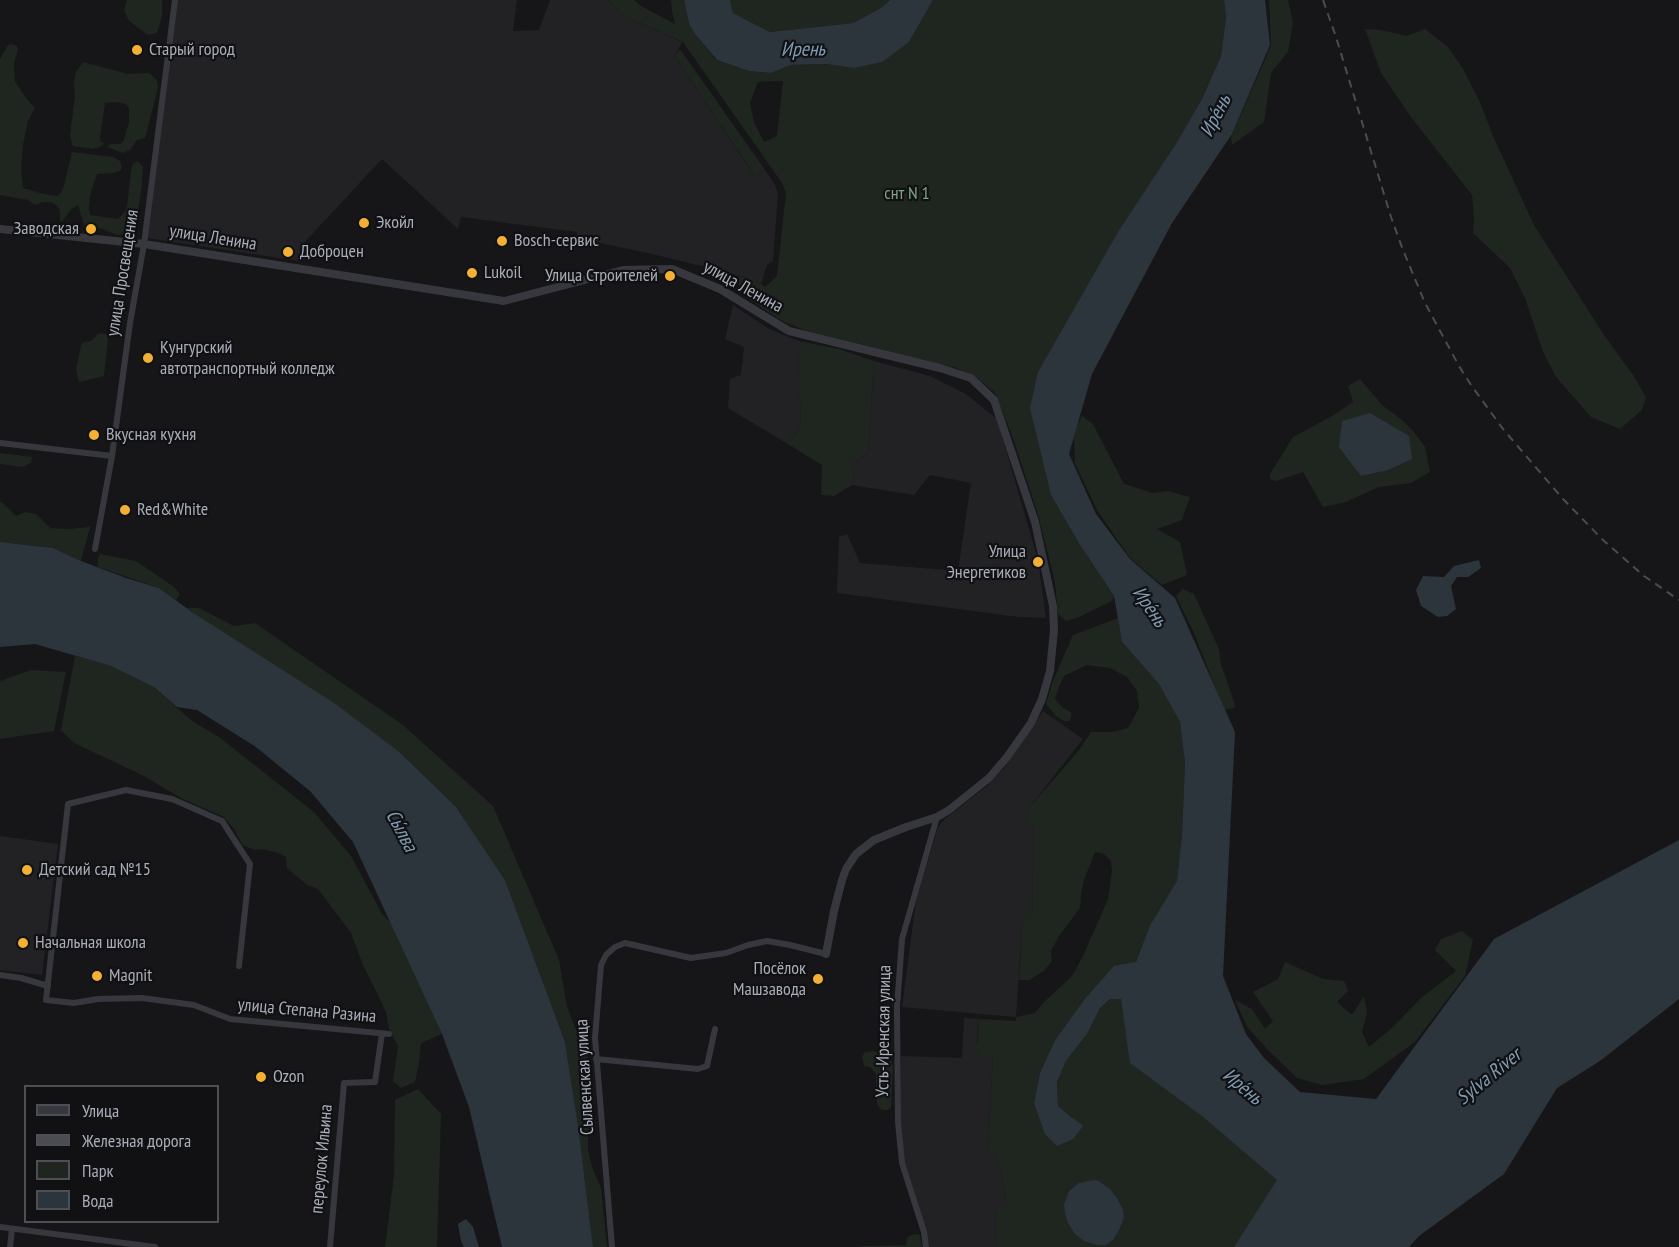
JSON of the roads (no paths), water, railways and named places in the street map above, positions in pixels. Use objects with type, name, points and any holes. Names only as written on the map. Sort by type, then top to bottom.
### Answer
[{"type":"street","name":"улица Просвещения","points":[[95,549],[112,456],[130,323],[144,244],[175,0]]},
{"type":"street","name":"улица Ленина","points":[[0,229],[144,244],[504,301],[623,270],[672,269],[720,289],[789,332],[940,368],[971,378],[994,400],[1035,522],[1053,606],[1053,644],[1050,671],[1042,699],[1023,735],[989,778],[964,799],[937,817]]},
{"type":"street","points":[[0,443],[112,456]]},
{"type":"street","points":[[0,975],[48,986],[68,804],[126,790],[172,799],[222,821],[250,864],[238,966]]},
{"type":"street","points":[[826,954],[842,880],[856,854],[874,840],[937,817]]},
{"type":"street","name":"Усть-Иренская улица","points":[[926,1247],[924,1232],[902,1163],[898,1122],[897,1007],[902,939],[937,817]]},
{"type":"street","name":"Сылвенская улица","points":[[612,1247],[595,1025],[601,965],[610,951],[621,944],[630,943],[691,958],[767,941],[826,954]]},
{"type":"street","name":"улица Степана Разина","points":[[48,986],[46,1000],[74,1003],[98,999],[142,998],[194,1005],[230,1019],[385,1033]]},
{"type":"street","points":[[596,1059],[698,1069],[707,1066],[715,1029]]},
{"type":"street","name":"переулок Ильина","points":[[330,1247],[344,1083],[375,1082],[385,1033]]},
{"type":"street","points":[[0,1227],[155,1247]]},
{"type":"street","points":[[10,1247],[12,1229]]},
{"type":"water","name":"Ирень","points":[[684,0],[730,0],[733,13],[770,32],[853,23],[881,8],[890,0],[933,0],[909,42],[882,62],[854,68],[826,64],[790,65],[771,73],[749,71],[717,60],[689,24]]},
{"type":"water","points":[[1224,0],[1265,0],[1270,45],[1232,134],[1172,223],[1092,374],[1069,454],[1096,514],[1130,559],[1175,598],[1235,732],[1223,976],[1246,1034],[1264,1058],[1300,1092],[1376,1099],[1494,939],[1679,840],[1679,999],[1600,1061],[1557,1088],[1504,1174],[1419,1236],[1409,1247],[1234,1247],[1277,1180],[1203,1117],[1130,1063],[1121,999],[1110,999],[1100,1008],[1087,1034],[1066,1061],[1057,1082],[1058,1106],[1083,1126],[1073,1139],[1057,1146],[1045,1134],[1034,1103],[1040,1073],[1055,1040],[1084,1000],[1114,966],[1136,962],[1150,925],[1177,881],[1182,834],[1185,763],[1180,722],[1159,684],[1122,642],[1114,596],[1080,545],[1051,495],[1030,408],[1038,372],[1118,232],[1177,142],[1202,99],[1221,56],[1226,17]]},
{"type":"water","points":[[1370,413],[1409,436],[1412,459],[1388,470],[1361,476],[1339,447],[1342,421]]},
{"type":"water","name":"Сы́лва","points":[[0,542],[53,548],[126,578],[159,588],[192,612],[334,703],[398,751],[456,807],[505,880],[565,1042],[593,1247],[502,1247],[469,1107],[442,1034],[353,842],[311,792],[256,747],[197,710],[177,707],[154,687],[111,666],[35,644],[0,647]]},
{"type":"water","points":[[1479,560],[1481,568],[1468,577],[1457,577],[1451,586],[1456,609],[1447,616],[1438,617],[1421,606],[1416,590],[1423,576],[1444,577],[1454,566]]},
{"type":"water","points":[[1094,1180],[1110,1189],[1123,1210],[1124,1217],[1120,1228],[1113,1240],[1106,1245],[1084,1241],[1075,1234],[1065,1213],[1064,1204],[1069,1191],[1079,1183]]},
{"type":"water","points":[[466,1219],[473,1227],[479,1247],[464,1247],[461,1241],[458,1224]]},
{"type":"railway","points":[[1323,0],[1403,250],[1425,303],[1459,366],[1503,429],[1563,499],[1604,541],[1644,576],[1679,600]]},
{"type":"place","name":"Старый город","points":[[137,50]]},
{"type":"place","name":"Экойл","points":[[364,223]]},
{"type":"place","name":"Заводская","points":[[91,229]]},
{"type":"place","name":"Bosch-сервис","points":[[502,241]]},
{"type":"place","name":"Доброцен","points":[[288,252]]},
{"type":"place","name":"Lukoil","points":[[472,273]]},
{"type":"place","name":"Улица Строителей","points":[[670,276]]},
{"type":"place","name":"Кунгурский автотранспортный колледж","points":[[148,358]]},
{"type":"place","name":"Вкусная кухня","points":[[94,435]]},
{"type":"place","name":"Red&White","points":[[125,510]]},
{"type":"place","name":"Улица Энергетиков","points":[[1038,562]]},
{"type":"place","name":"Детский сад №15","points":[[27,870]]},
{"type":"place","name":"Начальная школа","points":[[23,943]]},
{"type":"place","name":"Magnit","points":[[97,976]]},
{"type":"place","name":"Посёлок Машзавода","points":[[818,979]]},
{"type":"place","name":"Ozon","points":[[261,1077]]},
{"type":"water label","name":"Ире́нь","points":[[1216,116]]},
{"type":"water label","name":"Ире́нь","points":[[1149,607]]},
{"type":"water label","name":"Sylva River","points":[[1489,1077]]},
{"type":"water label","name":"Ире́нь","points":[[1242,1087]]},
{"type":"park label","name":"снт N 1","points":[[907,194]]}]
